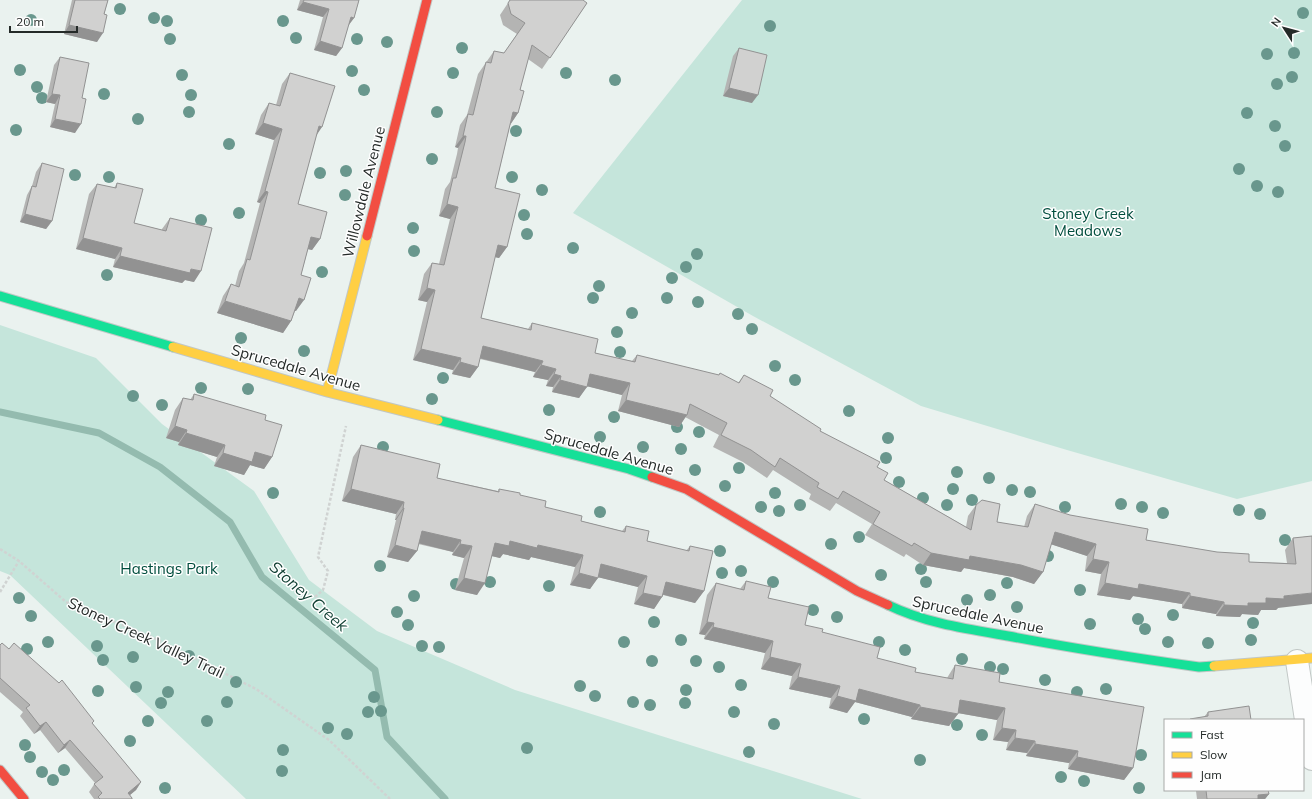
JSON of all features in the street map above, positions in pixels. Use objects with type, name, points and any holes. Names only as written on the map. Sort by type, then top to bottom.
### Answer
[{"type":"street","name":"Willowdale Avenue","points":[[327,392],[427,0]]},
{"type":"street","name":"Sprucedale Avenue","points":[[0,296],[327,392],[629,469],[686,490],[857,591],[902,612],[944,624],[1071,648],[1199,666],[1304,660]]},
{"type":"street","points":[[1304,660],[1312,759]]},
{"type":"street","points":[[0,770],[24,799]]},
{"type":"path","points":[[315,597],[323,590],[328,571],[318,558],[346,426]]},
{"type":"path","name":"Stoney Creek Valley Trail","points":[[0,549],[19,561],[66,602],[154,638],[256,689],[329,740],[390,799]]},
{"type":"path","points":[[0,592],[19,561]]},
{"type":"green space","name":"Stoney Creek Meadows","points":[[742,0],[1312,0],[1312,481],[1237,499],[921,406],[753,316],[573,213]]},
{"type":"green space","name":"Hastings Park","points":[[0,325],[96,358],[162,424],[254,491],[309,580],[377,631],[515,690],[862,799],[246,799],[10,575],[0,571]]},
{"type":"building","points":[[75,0],[108,0],[104,14],[107,15],[103,33],[69,25]]},
{"type":"building","points":[[304,0],[359,0],[354,18],[351,17],[342,48],[320,41],[329,9],[303,2]]},
{"type":"building","points":[[510,0],[583,0],[587,3],[550,58],[532,45],[520,90],[524,91],[518,113],[513,112],[495,188],[520,194],[507,247],[498,245],[481,318],[531,330],[532,323],[598,339],[595,353],[635,362],[637,355],[719,375],[720,373],[739,383],[744,375],[773,390],[770,396],[821,429],[820,431],[880,462],[877,467],[888,473],[884,480],[971,530],[976,505],[982,500],[1000,504],[997,522],[1028,527],[1035,504],[1070,515],[1148,529],[1146,540],[1217,552],[1249,554],[1249,562],[1296,564],[1293,538],[1312,536],[1312,593],[1284,596],[1284,599],[1266,598],[1266,603],[1248,603],[1248,606],[1224,605],[1224,602],[1190,596],[1190,593],[1139,584],[1138,589],[1105,583],[1109,562],[1093,559],[1096,544],[1055,532],[1043,572],[1021,565],[970,556],[969,560],[931,553],[914,543],[912,546],[873,524],[880,512],[843,491],[838,499],[817,487],[819,483],[780,458],[775,467],[751,450],[721,435],[727,423],[690,404],[687,415],[626,400],[630,383],[590,374],[587,387],[560,380],[561,376],[554,374],[556,369],[541,365],[543,361],[483,346],[478,367],[460,362],[461,358],[421,349],[435,290],[427,288],[432,263],[444,265],[458,207],[447,204],[453,178],[456,178],[465,142],[466,136],[463,136],[468,114],[473,115],[486,62],[491,63],[494,51],[504,53],[525,23],[511,14],[508,3]]},
{"type":"building","points":[[739,48],[767,55],[758,95],[729,88]]},
{"type":"building","points":[[60,57],[89,63],[82,98],[86,99],[81,124],[55,119],[60,95],[52,94]]},
{"type":"building","points":[[290,73],[335,86],[322,127],[319,126],[298,204],[327,212],[320,239],[311,237],[301,275],[311,278],[304,300],[299,298],[291,321],[225,301],[231,284],[239,287],[247,259],[250,260],[268,192],[265,191],[282,129],[263,123],[269,103],[280,106]]},
{"type":"building","points":[[42,163],[64,169],[52,221],[25,214],[32,186],[36,187]]},
{"type":"building","points":[[117,183],[143,189],[134,223],[166,231],[170,218],[212,228],[201,271],[191,269],[190,273],[120,256],[122,248],[83,238],[97,184],[116,188]]},
{"type":"building","points":[[194,394],[266,415],[265,420],[282,425],[272,457],[255,452],[252,462],[223,453],[225,445],[186,433],[187,430],[175,426],[183,398],[193,400]]},
{"type":"building","points":[[361,445],[440,464],[437,478],[499,492],[499,489],[520,493],[520,495],[546,501],[545,507],[582,516],[581,521],[625,532],[626,526],[649,531],[647,541],[689,551],[690,546],[713,551],[704,591],[666,582],[662,597],[643,593],[647,576],[601,564],[598,578],[579,573],[583,555],[538,545],[537,548],[510,541],[509,546],[495,543],[485,583],[464,578],[472,546],[460,544],[461,540],[422,531],[417,551],[395,545],[404,508],[404,502],[351,489]]},
{"type":"building","points":[[746,581],[771,587],[768,598],[809,607],[805,625],[823,629],[822,632],[880,647],[877,658],[916,668],[915,672],[953,679],[955,665],[1000,673],[999,682],[1144,707],[1133,768],[1077,757],[1078,751],[1035,744],[1035,741],[1015,738],[1016,730],[1002,728],[1005,708],[960,700],[958,714],[920,707],[920,705],[859,689],[856,701],[837,696],[840,686],[798,677],[801,664],[770,657],[773,641],[713,627],[714,623],[707,622],[716,583],[744,590]]},
{"type":"building","points":[[2,643],[9,649],[14,643],[59,683],[62,680],[94,721],[92,723],[141,782],[128,793],[132,799],[100,799],[98,797],[102,793],[94,784],[103,777],[70,740],[64,745],[46,722],[40,726],[26,708],[30,705],[0,678],[0,645]]},
{"type":"building","points":[[1249,706],[1251,719],[1190,719],[1208,716],[1208,712]]},
{"type":"building","points":[[1206,791],[1268,791],[1269,794],[1258,795],[1258,799],[1207,799]]},
{"type":"waterway","name":"Stoney Creek","points":[[0,412],[99,433],[160,467],[230,522],[262,577],[375,670],[387,737],[445,799]]},
{"type":"traffic: fast","points":[[0,296],[173,347]]},
{"type":"traffic: fast","points":[[438,420],[629,469],[652,477]]},
{"type":"traffic: fast","points":[[888,605],[931,621],[962,628],[1151,660],[1199,667],[1214,666]]},
{"type":"traffic: slow","points":[[327,392],[367,236]]},
{"type":"traffic: slow","points":[[173,347],[327,392],[438,420]]},
{"type":"traffic: slow","points":[[1214,666],[1312,658]]},
{"type":"traffic: jam","points":[[367,236],[427,0]]},
{"type":"traffic: jam","points":[[652,477],[686,489],[857,591],[888,605]]},
{"type":"traffic: jam","points":[[0,770],[24,799]]}]
